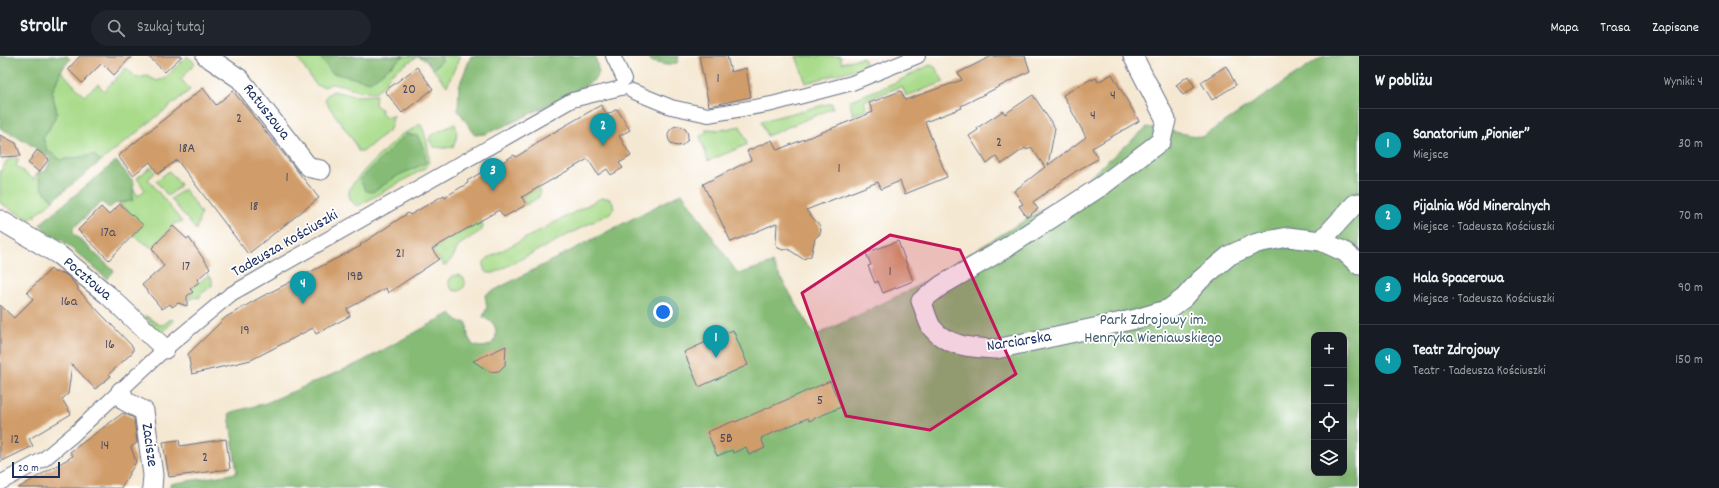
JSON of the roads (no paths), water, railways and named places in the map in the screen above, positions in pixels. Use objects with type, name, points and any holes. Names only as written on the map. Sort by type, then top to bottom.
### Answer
[{"type":"street","name":"Ratuszowa","points":[[206,56],[240,79],[306,164],[311,168],[321,170]]},
{"type":"street","points":[[613,56],[626,86],[671,107],[708,115],[772,104],[852,83],[918,56]]},
{"type":"street","name":"Narciarska","points":[[1133,56],[1166,120],[1161,141],[1103,185],[1004,249],[942,285],[921,301],[932,328],[946,339],[958,344],[974,348],[996,349],[1136,319],[1169,309],[1184,298],[1200,280],[1230,255],[1257,243],[1288,237],[1321,241]]},
{"type":"street","name":"Tadeusza Kościuszki","points":[[0,483],[44,459],[121,391],[164,349],[231,294],[572,100],[626,86]]},
{"type":"street","points":[[1359,203],[1355,204],[1321,241],[1345,252],[1359,265]]},
{"type":"street","name":"Pocztowa","points":[[0,220],[59,255],[108,296],[164,349]]},
{"type":"street","name":"Zacisze","points":[[121,391],[125,401],[144,411],[153,475],[152,488]]},
{"type":"place","name":"Pijalnia Wód Mineralnych","points":[[603,146]]},
{"type":"place","name":"Hala Spacerowa","points":[[493,191]]},
{"type":"place","name":"Teatr Zdrojowy","points":[[303,304]]},
{"type":"place","name":"Sanatorium „Pionier”","points":[[716,358]]},
{"type":"park label","name":"Park Zdrojowy im. Henryka Wieniawskiego","points":[[1153,329]]}]
